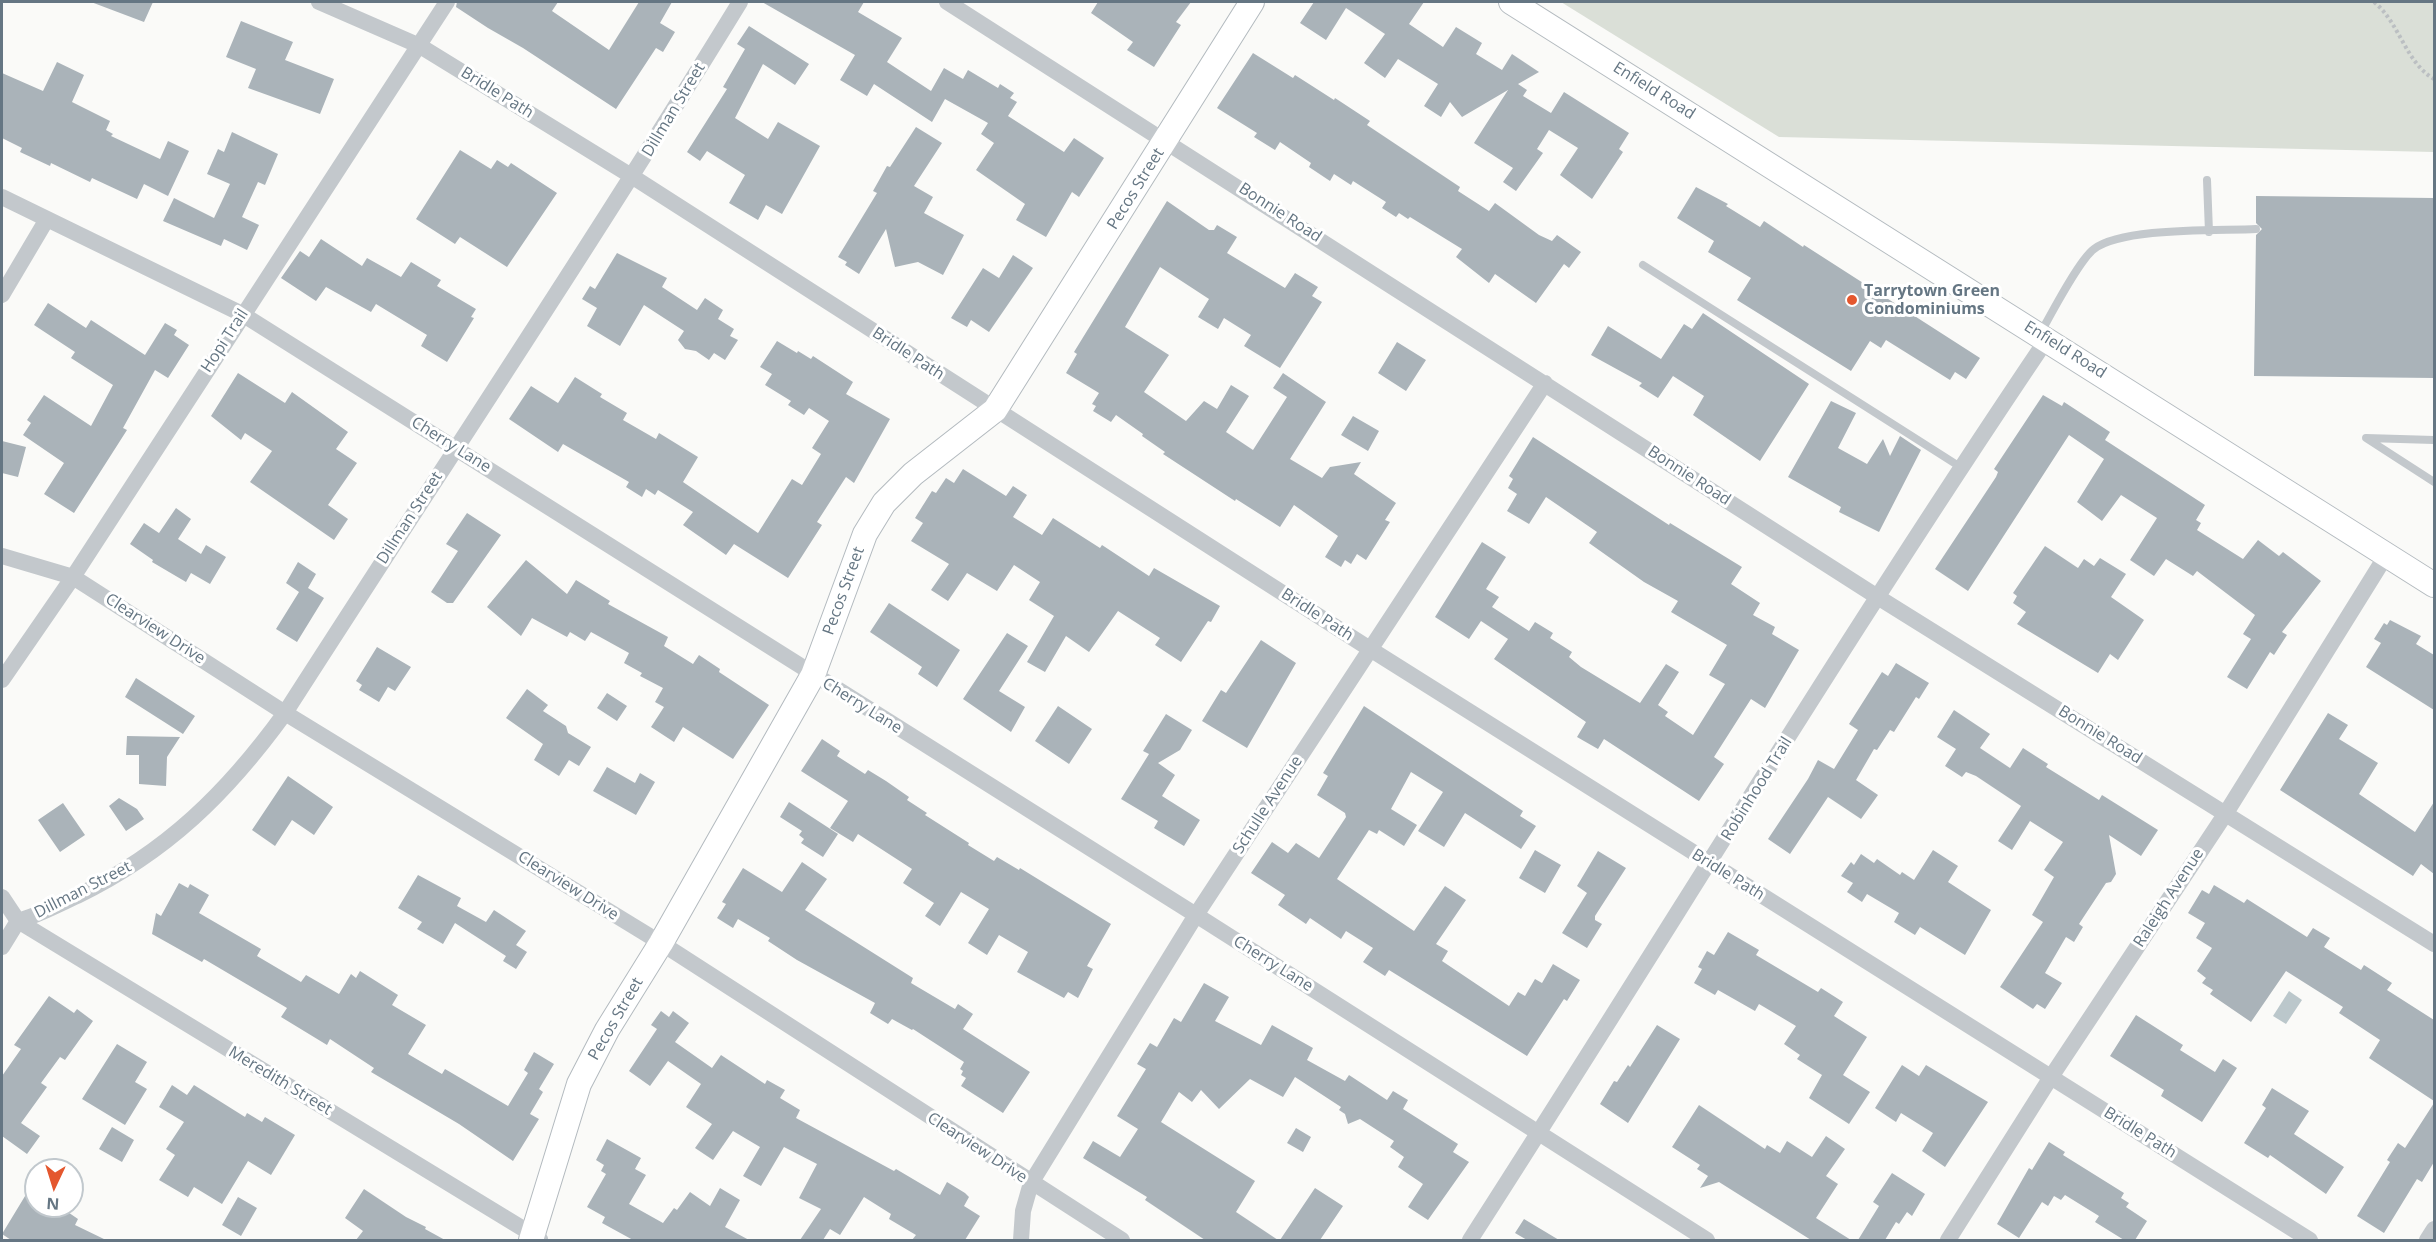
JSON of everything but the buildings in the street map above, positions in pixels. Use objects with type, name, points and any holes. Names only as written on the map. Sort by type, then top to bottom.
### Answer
[{"type":"street","name":"Bridle Path","points":[[319,2],[420,46],[633,177],[1370,649],[2310,1240]]},
{"type":"street","name":"Hopi Trail","points":[[2,680],[73,577],[447,2]]},
{"type":"street","name":"Dillman Street","points":[[18,921],[36,916],[109,880],[187,826],[256,753],[285,713],[455,447],[633,177],[740,2]]},
{"type":"street","name":"Bonnie Road","points":[[947,2],[1876,596],[2434,944]]},
{"type":"street","name":"Pecos Street","points":[[536,1239],[579,1084],[607,1030],[661,943],[813,675],[865,534],[884,503],[914,474],[995,410],[1252,2]]},
{"type":"street","name":"Enfield Road","points":[[1511,2],[2434,585]]},
{"type":"street","name":"Cherry Lane","points":[[2,196],[242,314],[1707,1240]]},
{"type":"street","points":[[2,295],[47,219]]},
{"type":"street","name":"Robinhood Trail","points":[[1470,1240],[1711,863],[1876,596],[1962,468],[2043,337]]},
{"type":"street","name":"Schulle Avenue","points":[[1022,1240],[1023,1211],[1031,1183],[1196,915],[1545,383]]},
{"type":"street","name":"Raleigh Avenue","points":[[1956,1236],[2051,1077],[2226,813],[2386,554]]},
{"type":"street","name":"Clearview Drive","points":[[2,556],[73,577],[285,713],[661,943],[1122,1240]]},
{"type":"street","points":[[2,897],[18,921],[2,948]]},
{"type":"street","name":"Meredith Street","points":[[18,921],[536,1239]]},
{"type":"street","points":[[2427,1240],[2434,1229]]},
{"type":"lane","points":[[2207,180],[2209,232]]},
{"type":"lane","points":[[2043,337],[2068,285],[2093,249],[2127,236],[2256,229]]},
{"type":"lane","points":[[1642,265],[1962,468]]},
{"type":"lane","points":[[2434,440],[2366,438],[2434,482]]},
{"type":"path","points":[[2374,2],[2390,16],[2419,66],[2434,79]]},
{"type":"shaded area","points":[[1561,2],[2434,2],[2434,152],[1779,137]]},
{"type":"shaded area","points":[[2289,991],[2302,1000],[2286,1024],[2273,1016]]},
{"type":"place","name":"Tarrytown Green Condominiums","points":[[1852,300]]}]
